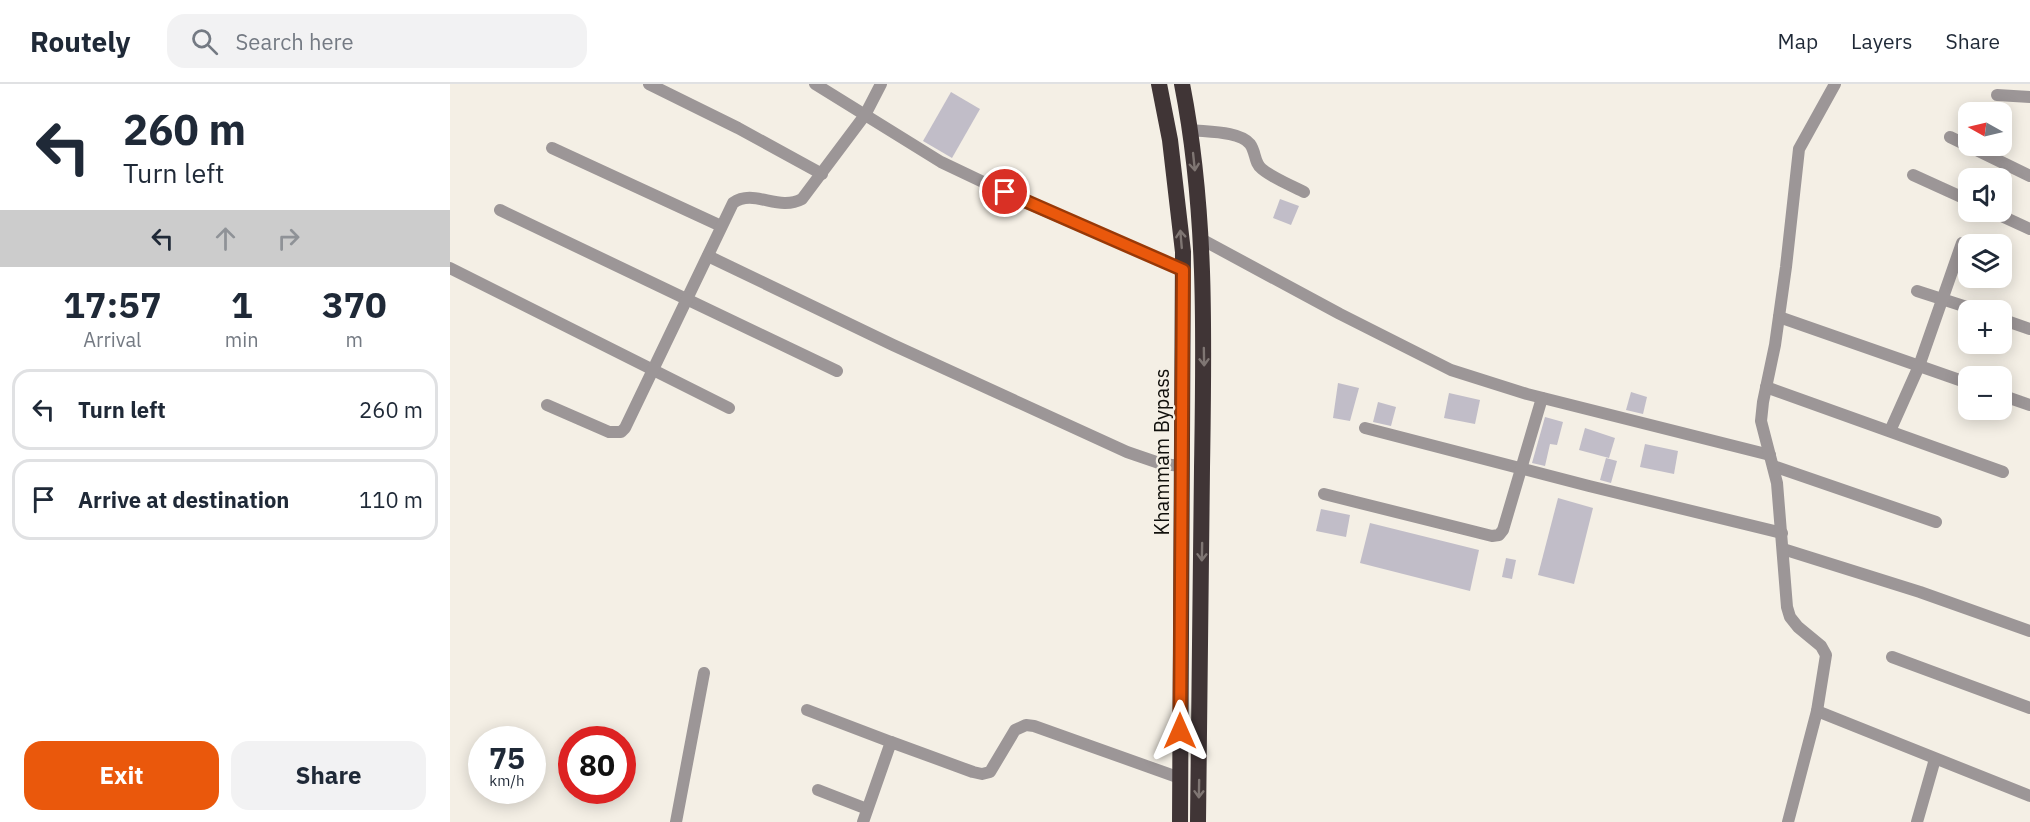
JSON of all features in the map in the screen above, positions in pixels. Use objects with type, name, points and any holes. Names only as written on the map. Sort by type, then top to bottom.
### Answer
[{"type":"highway","name":"Khammam Bypass","points":[[1159,84],[1170,140],[1183,270],[1180,822]]},
{"type":"highway","name":"Khammam Bypass","points":[[1182,84],[1191,130],[1201,239],[1204,395],[1198,822]]},
{"type":"highway","points":[[1183,396],[1204,395]]},
{"type":"street","points":[[649,84],[738,128],[822,174]]},
{"type":"street","points":[[815,84],[941,162],[1027,203],[1183,270]]},
{"type":"street","points":[[547,405],[609,432],[621,432],[629,423],[686,298],[733,203],[747,197],[787,204],[802,198],[865,115],[881,84]]},
{"type":"street","points":[[1788,822],[1817,711],[1826,656],[1821,646],[1798,627],[1787,607],[1777,483],[1761,421],[1779,317],[1798,149],[1835,84]]},
{"type":"street","points":[[1997,95],[2030,97]]},
{"type":"street","points":[[1191,130],[1225,134],[1246,140],[1254,150],[1257,163],[1263,171],[1304,192]]},
{"type":"street","points":[[1950,137],[2030,176]]},
{"type":"street","points":[[552,148],[721,226]]},
{"type":"street","points":[[1913,174],[1958,195]]},
{"type":"street","points":[[500,210],[837,371]]},
{"type":"street","points":[[2012,221],[2030,229]]},
{"type":"street","points":[[1201,239],[1451,370],[1542,398],[1771,461],[1936,522]]},
{"type":"street","points":[[1890,431],[1919,366],[1958,255]]},
{"type":"street","points":[[708,256],[893,345],[1127,452],[1148,460],[1182,466]]},
{"type":"street","points":[[450,268],[729,408]]},
{"type":"street","points":[[1917,291],[1958,304]]},
{"type":"street","points":[[1779,317],[1958,380]]},
{"type":"street","points":[[2012,322],[2030,328]]},
{"type":"street","points":[[1766,387],[2003,472]]},
{"type":"street","points":[[1324,494],[1499,536],[1503,530],[1542,398]]},
{"type":"street","points":[[2012,399],[2030,405]]},
{"type":"street","points":[[1365,428],[1782,533]]},
{"type":"street","points":[[1783,549],[1920,591],[2030,631]]},
{"type":"street","points":[[1892,657],[2030,708]]},
{"type":"street","points":[[676,822],[704,673]]},
{"type":"street","points":[[807,710],[973,772],[985,774],[990,772],[1015,730],[1026,725],[1180,778]]},
{"type":"street","points":[[1817,711],[2030,796]]},
{"type":"street","points":[[818,790],[865,816],[891,742]]},
{"type":"street","points":[[1917,822],[1935,759]]},
{"type":"building","points":[[951,92],[980,109],[952,158],[923,141]]},
{"type":"building","points":[[1280,199],[1299,206],[1291,225],[1273,218]]},
{"type":"building","points":[[1338,383],[1359,388],[1350,421],[1333,418]]},
{"type":"building","points":[[1631,392],[1647,397],[1643,414],[1626,410]]},
{"type":"building","points":[[1449,393],[1480,400],[1475,424],[1444,418]]},
{"type":"building","points":[[1378,402],[1396,407],[1391,426],[1373,422]]},
{"type":"building","points":[[1545,417],[1563,422],[1557,445],[1550,444],[1545,466],[1532,463]]},
{"type":"building","points":[[1585,428],[1615,438],[1609,458],[1579,450]]},
{"type":"building","points":[[1645,444],[1678,451],[1674,474],[1640,467]]},
{"type":"building","points":[[1606,458],[1617,461],[1611,483],[1600,480]]},
{"type":"building","points":[[1558,498],[1593,508],[1574,584],[1538,575]]},
{"type":"building","points":[[1321,509],[1350,515],[1346,537],[1316,531]]},
{"type":"building","points":[[1370,523],[1479,550],[1470,591],[1360,563]]},
{"type":"building","points":[[1506,558],[1516,560],[1512,579],[1502,577]]},
{"type":"route","points":[[1005,192],[1183,270],[1180,731]]}]
